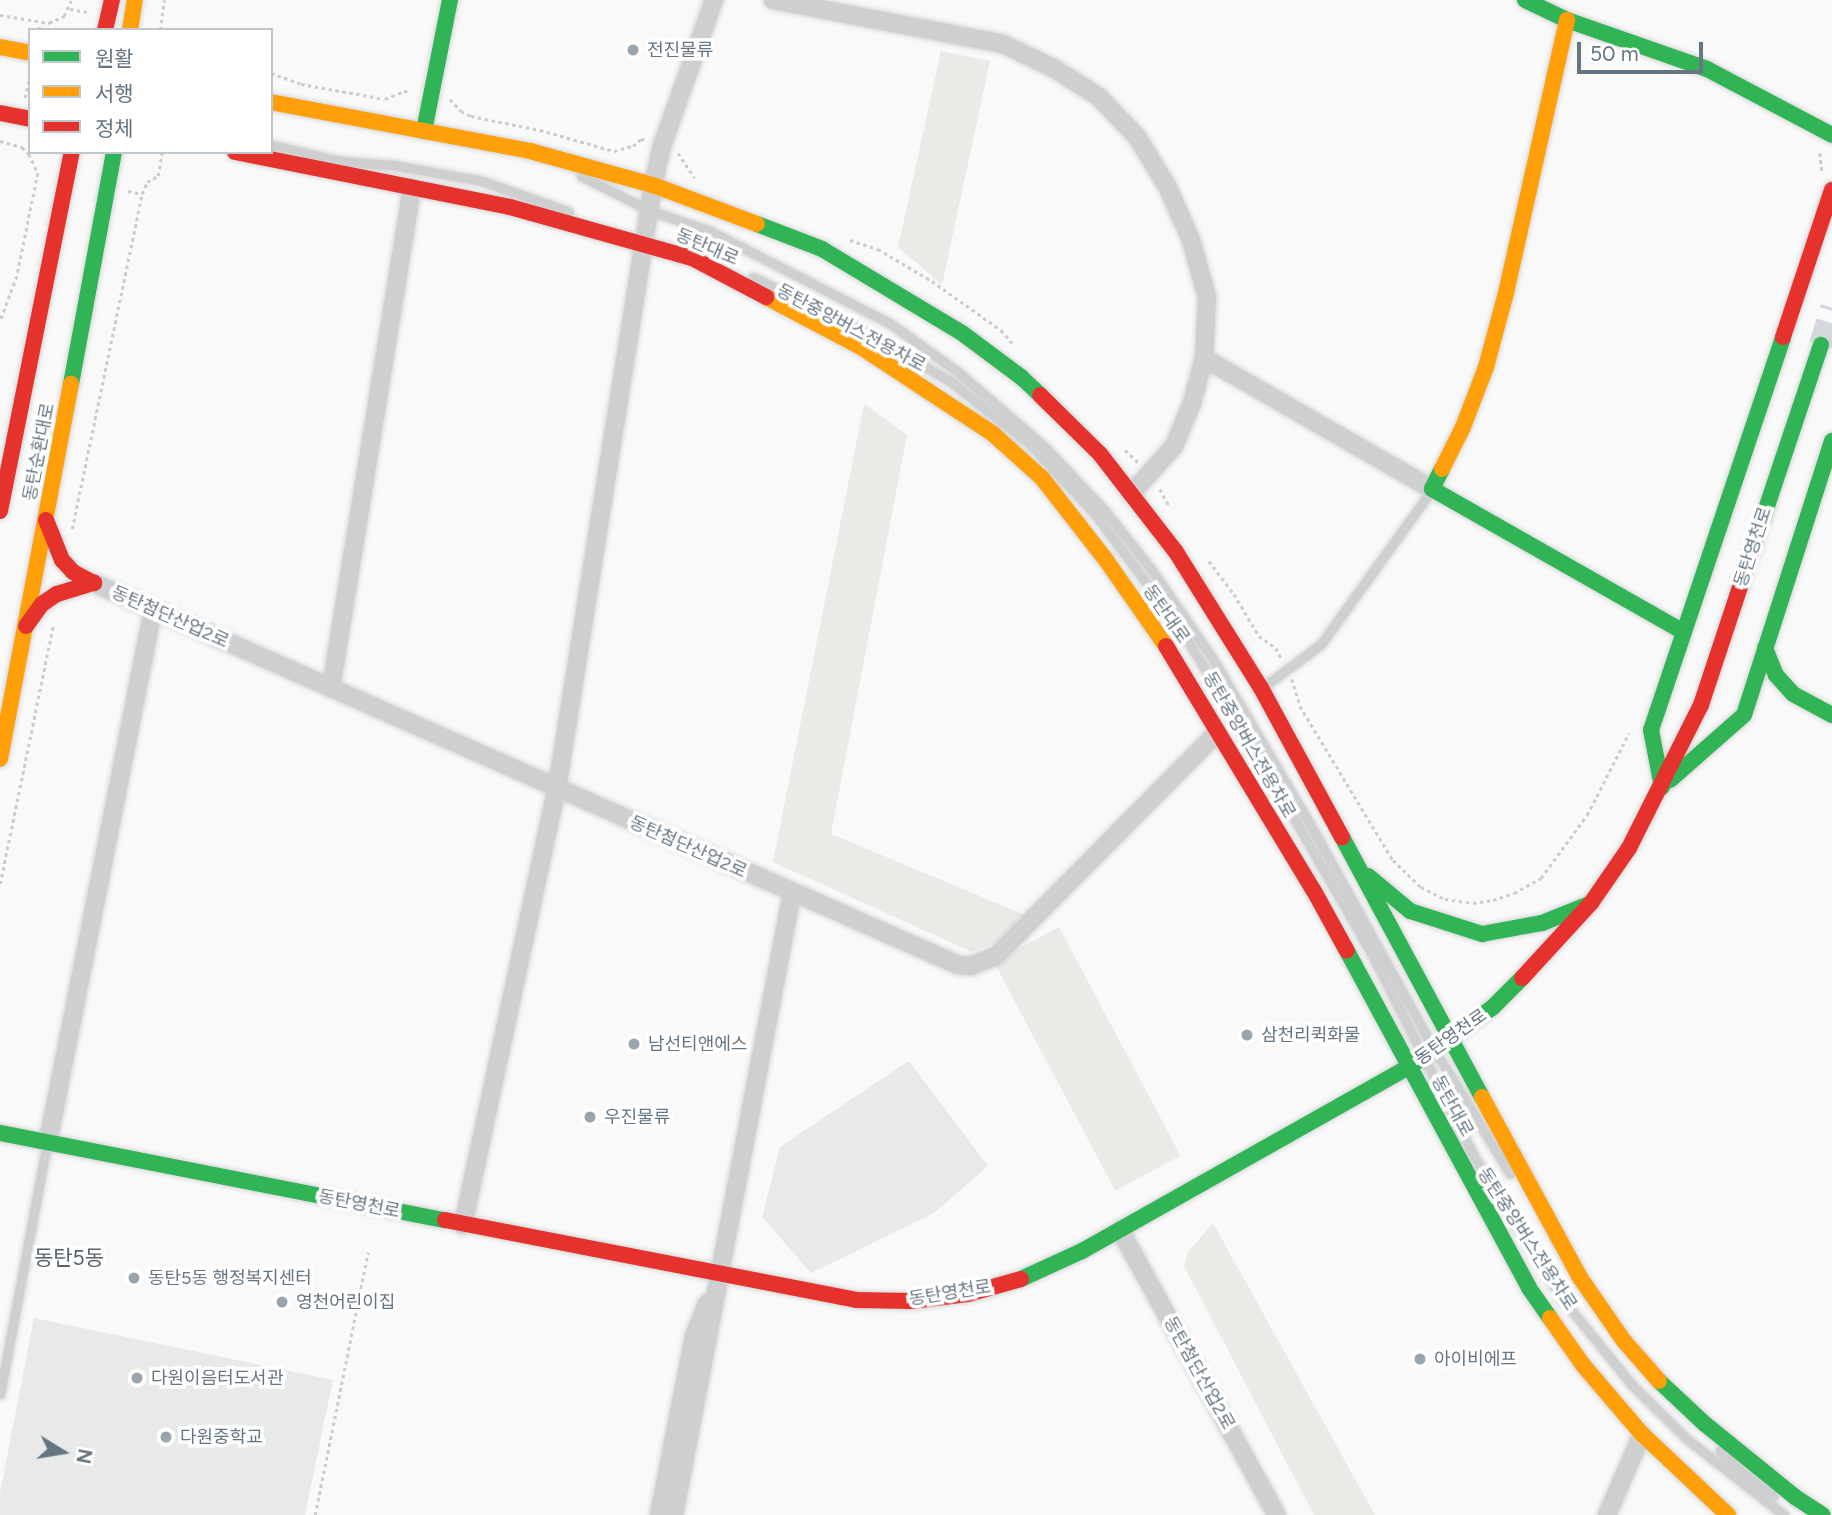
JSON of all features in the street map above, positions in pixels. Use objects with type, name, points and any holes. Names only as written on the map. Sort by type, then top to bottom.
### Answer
[{"type":"street","points":[[105,28],[112,0]]},
{"type":"street","points":[[130,28],[135,0]]},
{"type":"street","points":[[424,131],[450,0]]},
{"type":"street","points":[[463,1224],[557,788],[653,185],[662,146],[714,0]]},
{"type":"street","points":[[773,0],[1003,44],[1055,69],[1099,97],[1137,137],[1167,186],[1191,240],[1207,297],[1204,358],[1192,403],[1174,446],[1131,494]]},
{"type":"street","points":[[1525,0],[1567,20],[1707,69],[1829,133],[1832,149]]},
{"type":"street","points":[[1432,489],[1463,427],[1486,367],[1506,293],[1567,20]]},
{"type":"street","points":[[0,47],[28,53]]},
{"type":"street","points":[[273,102],[530,151],[653,185],[822,249],[962,333],[1021,377],[1100,454],[1213,607],[1261,688],[1359,867],[1579,1276],[1624,1340],[1659,1381],[1705,1424],[1777,1483],[1823,1515]]},
{"type":"street","points":[[0,113],[28,119]]},
{"type":"street","name":"동탄순환대로","points":[[0,511],[72,154]]},
{"type":"street","name":"동탄순환대로","points":[[0,759],[114,154]]},
{"type":"street","name":"동탄대로","points":[[245,154],[510,207],[645,239],[692,258],[778,301],[861,348],[992,433],[1042,478],[1106,560],[1184,673],[1314,891],[1530,1288],[1583,1365],[1642,1434],[1728,1515]]},
{"type":"street","points":[[331,688],[412,188]]},
{"type":"street","points":[[1662,787],[1651,730],[1832,190]]},
{"type":"street","name":"동탄영천로","points":[[0,1133],[856,1300],[912,1301],[968,1294],[1026,1277],[1120,1230],[1409,1067],[1493,1007],[1562,939],[1629,848],[1701,705],[1821,345]]},
{"type":"street","points":[[1204,358],[1682,631]]},
{"type":"street","points":[[1744,715],[1832,441]]},
{"type":"street","points":[[46,520],[62,560],[73,572],[94,583]]},
{"type":"street","points":[[26,626],[42,604],[94,583]]},
{"type":"street","name":"동탄첨단산업2로","points":[[94,583],[958,965],[983,962],[996,956],[1218,732]]},
{"type":"street","points":[[48,1142],[153,610]]},
{"type":"street","points":[[1765,648],[1776,675],[1793,694],[1832,715]]},
{"type":"street","points":[[1662,787],[1744,715],[1770,699],[1793,694]]},
{"type":"street","points":[[1359,867],[1410,911],[1482,934],[1542,923],[1591,903]]},
{"type":"street","points":[[674,1515],[792,893]]},
{"type":"street","name":"동탄첨단산업2로","points":[[1120,1230],[1277,1515]]},
{"type":"street","points":[[659,1515],[694,1336],[719,1275]]},
{"type":"street","points":[[1607,1515],[1642,1434]]},
{"type":"lane","points":[[273,145],[339,161],[393,165],[482,181],[645,239],[699,251],[736,269]]},
{"type":"lane","points":[[530,151],[649,210],[710,231],[891,324],[968,380],[1045,447],[1106,512],[1151,569],[1213,659],[1314,831],[1428,1052],[1618,1349],[1745,1475],[1805,1515]]},
{"type":"lane","name":"동탄중앙버스전용차로","points":[[749,275],[871,335],[951,382],[1031,445],[1095,514],[1181,630],[1264,766],[1428,1052],[1475,1158],[1560,1296],[1632,1385],[1688,1440],[1784,1515]]},
{"type":"lane","points":[[1261,688],[1321,644],[1432,489]]},
{"type":"lane","points":[[0,1394],[48,1142]]},
{"type":"path","points":[[0,15],[40,23],[57,21],[64,16],[71,0]]},
{"type":"path","points":[[160,28],[164,0]]},
{"type":"path","points":[[39,28],[40,23]]},
{"type":"path","points":[[273,74],[301,84],[385,99],[404,91]]},
{"type":"path","points":[[451,99],[461,111],[471,116],[540,130],[614,151],[633,146],[642,139]]},
{"type":"path","points":[[0,141],[22,147],[28,153]]},
{"type":"path","points":[[0,322],[17,276],[38,173],[29,154]]},
{"type":"path","points":[[142,194],[147,182],[158,176],[162,154]]},
{"type":"path","points":[[1166,495],[1170,509]]},
{"type":"path","points":[[1206,558],[1234,594],[1259,636],[1276,648]]},
{"type":"path","points":[[1298,691],[1300,706],[1393,860],[1421,887],[1445,899],[1473,903],[1514,893],[1541,878],[1587,814],[1634,722]]},
{"type":"path","points":[[315,1515],[368,1252]]},
{"type":"shaded area","points":[[941,51],[990,61],[942,285],[898,247]]},
{"type":"shaded area","points":[[864,404],[907,435],[831,834],[1025,915],[1007,938],[972,952],[773,862]]},
{"type":"shaded area","points":[[1059,927],[1181,1156],[1115,1190],[994,962]]},
{"type":"shaded area","points":[[909,1061],[988,1166],[934,1213],[811,1273],[762,1217],[780,1147]]},
{"type":"shaded area","points":[[1213,1223],[1375,1515],[1314,1515],[1184,1266],[1188,1252]]},
{"type":"shaded area","name":"다원중학교","points":[[34,1318],[333,1380],[305,1515],[0,1515],[0,1493]]},
{"type":"tunnel","points":[[1821,345],[1832,308]]},
{"type":"traffic: fast","points":[[424,131],[450,0]]},
{"type":"traffic: fast","points":[[1525,0],[1567,20],[1707,69],[1832,135]]},
{"type":"traffic: fast","points":[[71,384],[114,154]]},
{"type":"traffic: fast","points":[[757,224],[822,249],[962,333],[1021,377],[1040,395]]},
{"type":"traffic: fast","points":[[1662,787],[1651,730],[1783,337]]},
{"type":"traffic: fast","points":[[1761,524],[1821,345]]},
{"type":"traffic: fast","points":[[1670,780],[1744,715],[1832,441]]},
{"type":"traffic: fast","points":[[1442,469],[1432,489],[1682,631]]},
{"type":"traffic: fast","points":[[1765,648],[1776,675],[1793,694],[1832,715]]},
{"type":"traffic: fast","points":[[1342,837],[1482,1097]]},
{"type":"traffic: fast","points":[[1368,876],[1410,911],[1482,934],[1542,923],[1587,905]]},
{"type":"traffic: fast","points":[[1347,951],[1529,1288],[1550,1318]]},
{"type":"traffic: fast","points":[[1021,1279],[1082,1251],[1409,1067],[1493,1007],[1522,978]]},
{"type":"traffic: fast","points":[[0,1133],[445,1220]]},
{"type":"traffic: fast","points":[[1659,1381],[1705,1424],[1795,1497],[1823,1515]]},
{"type":"traffic: slow","points":[[130,28],[135,0]]},
{"type":"traffic: slow","points":[[1442,469],[1463,427],[1486,367],[1506,293],[1567,20]]},
{"type":"traffic: slow","points":[[0,47],[28,53]]},
{"type":"traffic: slow","points":[[273,102],[530,151],[653,185],[757,224]]},
{"type":"traffic: slow","points":[[766,297],[861,347],[992,433],[1042,478],[1106,560],[1166,646]]},
{"type":"traffic: slow","points":[[0,759],[71,384]]},
{"type":"traffic: slow","points":[[1482,1097],[1579,1276],[1624,1341],[1659,1381]]},
{"type":"traffic: slow","points":[[1550,1318],[1583,1365],[1642,1434],[1728,1515]]},
{"type":"traffic: jam","points":[[105,28],[112,0]]},
{"type":"traffic: jam","points":[[0,113],[28,119]]},
{"type":"traffic: jam","points":[[0,511],[72,154]]},
{"type":"traffic: jam","points":[[245,154],[510,207],[692,258],[766,297]]},
{"type":"traffic: jam","points":[[1783,337],[1832,190]]},
{"type":"traffic: jam","points":[[1040,395],[1100,454],[1176,552],[1261,688],[1342,837]]},
{"type":"traffic: jam","points":[[46,520],[62,560],[73,572],[94,583]]},
{"type":"traffic: jam","points":[[1522,978],[1591,903],[1629,848],[1701,705],[1761,524]]},
{"type":"traffic: jam","points":[[26,626],[42,604],[57,594],[94,583]]},
{"type":"traffic: jam","points":[[1166,646],[1314,891],[1347,951]]},
{"type":"traffic: jam","points":[[445,1220],[856,1300],[912,1301],[968,1294],[1021,1279]]},
{"type":"place","name":"전진물류","points":[[633,50]]},
{"type":"place","name":"삼천리퀵화물","points":[[1247,1035]]},
{"type":"place","name":"남선티앤에스","points":[[634,1044]]},
{"type":"place","name":"우진물류","points":[[590,1117]]},
{"type":"place","name":"동탄5동 행정복지센터","points":[[134,1278]]},
{"type":"place","name":"영천어린이집","points":[[282,1302]]},
{"type":"place","name":"아이비에프","points":[[1420,1359]]},
{"type":"place","name":"다원이음터도서관","points":[[137,1378]]},
{"type":"place","name":"다원중학교","points":[[166,1437]]},
{"type":"district","name":"동탄5동","points":[[69,1258]]}]
